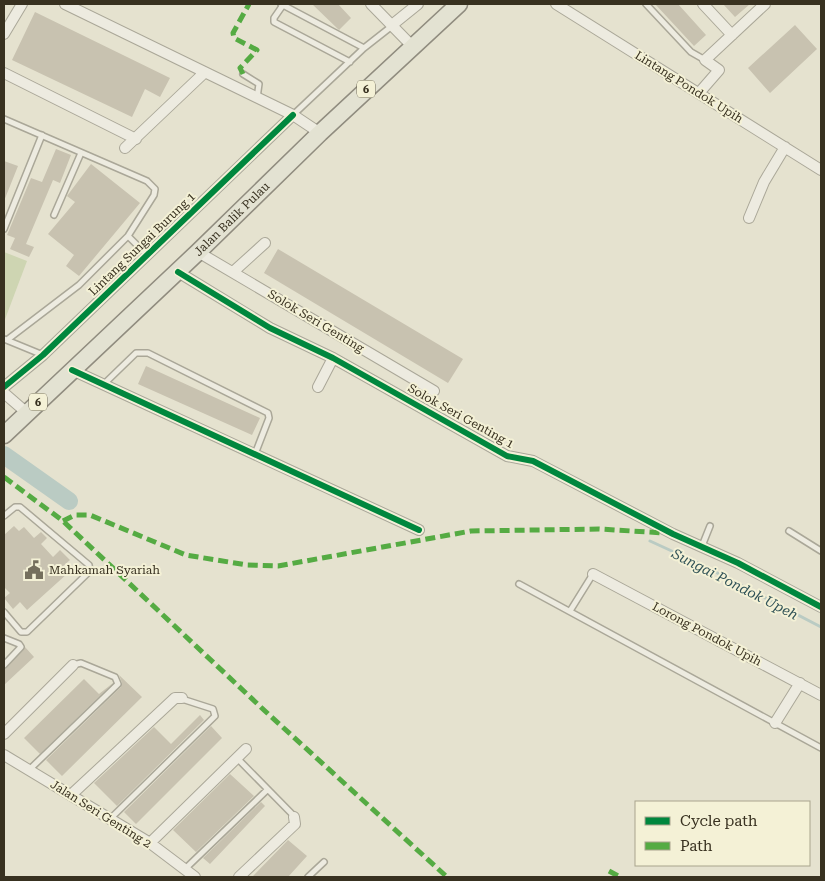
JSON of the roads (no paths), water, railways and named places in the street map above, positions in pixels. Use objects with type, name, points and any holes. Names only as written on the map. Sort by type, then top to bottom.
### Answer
[{"type":"main road","name":"Jalan Balik Pulau","points":[[4,434],[178,272],[320,132],[458,4]]},
{"type":"street","points":[[4,34],[22,4]]},
{"type":"street","points":[[65,4],[294,115],[320,132]]},
{"type":"street","points":[[371,4],[412,46]]},
{"type":"street","points":[[392,25],[418,4]]},
{"type":"street","name":"Lintang Pondok Upih","points":[[556,4],[821,170]]},
{"type":"street","points":[[703,4],[732,35]]},
{"type":"street","points":[[700,93],[719,70],[705,60],[762,5]]},
{"type":"street","points":[[4,73],[136,139]]},
{"type":"street","points":[[125,148],[204,73]]},
{"type":"street","name":"Lintang Sungai Burung 1","points":[[4,386],[43,355],[294,115]]},
{"type":"street","points":[[748,218],[764,182],[785,147]]},
{"type":"street","points":[[233,272],[265,243]]},
{"type":"street","name":"Solok Seri Genting","points":[[198,252],[434,391]]},
{"type":"street","name":"Solok Seri Genting 1","points":[[178,272],[270,328],[333,358],[508,456],[533,460],[673,534],[702,546],[821,607]]},
{"type":"street","points":[[318,387],[333,358]]},
{"type":"street","points":[[72,370],[419,530]]},
{"type":"street","points":[[4,393],[27,413]]},
{"type":"street","name":"Lorong Pondok Upih","points":[[593,574],[821,695]]},
{"type":"street","points":[[4,734],[73,665]]},
{"type":"street","points":[[775,723],[800,683]]},
{"type":"street","points":[[71,795],[175,698],[182,698]]},
{"type":"street","points":[[150,843],[246,749]]},
{"type":"street","name":"Jalan Seri Genting 2","points":[[4,755],[150,843],[195,877]]},
{"type":"street","points":[[239,877],[295,824],[294,817]]},
{"type":"lane","points":[[350,62],[274,22],[274,18],[282,4],[364,48]]},
{"type":"lane","points":[[646,4],[691,52],[705,60]]},
{"type":"lane","points":[[294,115],[364,48],[392,25]]},
{"type":"lane","points":[[243,74],[259,84],[257,98]]},
{"type":"lane","points":[[4,119],[152,184],[154,195],[128,236],[79,285],[5,339]]},
{"type":"lane","points":[[4,229],[42,136]]},
{"type":"lane","points":[[54,215],[81,152]]},
{"type":"lane","points":[[128,236],[147,256]]},
{"type":"lane","points":[[5,339],[43,355]]},
{"type":"lane","points":[[104,385],[136,353],[148,353],[268,413],[270,418],[255,454]]},
{"type":"lane","points":[[4,516],[15,507],[20,507],[89,565],[90,570],[27,632],[21,632],[4,612]]},
{"type":"lane","points":[[702,546],[710,526]]},
{"type":"lane","points":[[790,531],[821,551]]},
{"type":"lane","points":[[570,612],[593,574]]},
{"type":"lane","points":[[519,584],[821,748]]},
{"type":"lane","points":[[4,638],[19,644],[21,647],[4,665]]},
{"type":"lane","points":[[29,770],[118,684],[115,676],[81,663],[73,665]]},
{"type":"lane","points":[[110,819],[215,716],[213,709],[182,698]]},
{"type":"lane","points":[[237,758],[294,817]]},
{"type":"lane","points":[[185,870],[267,790]]},
{"type":"lane","points":[[308,877],[324,862]]},
{"type":"waterway","points":[[4,455],[69,501]]},
{"type":"waterway","name":"Sungai Pondok Upeh","points":[[650,541],[700,564],[821,627]]},
{"type":"place","name":"Mahkamah Syariah","points":[[34,570]]}]
